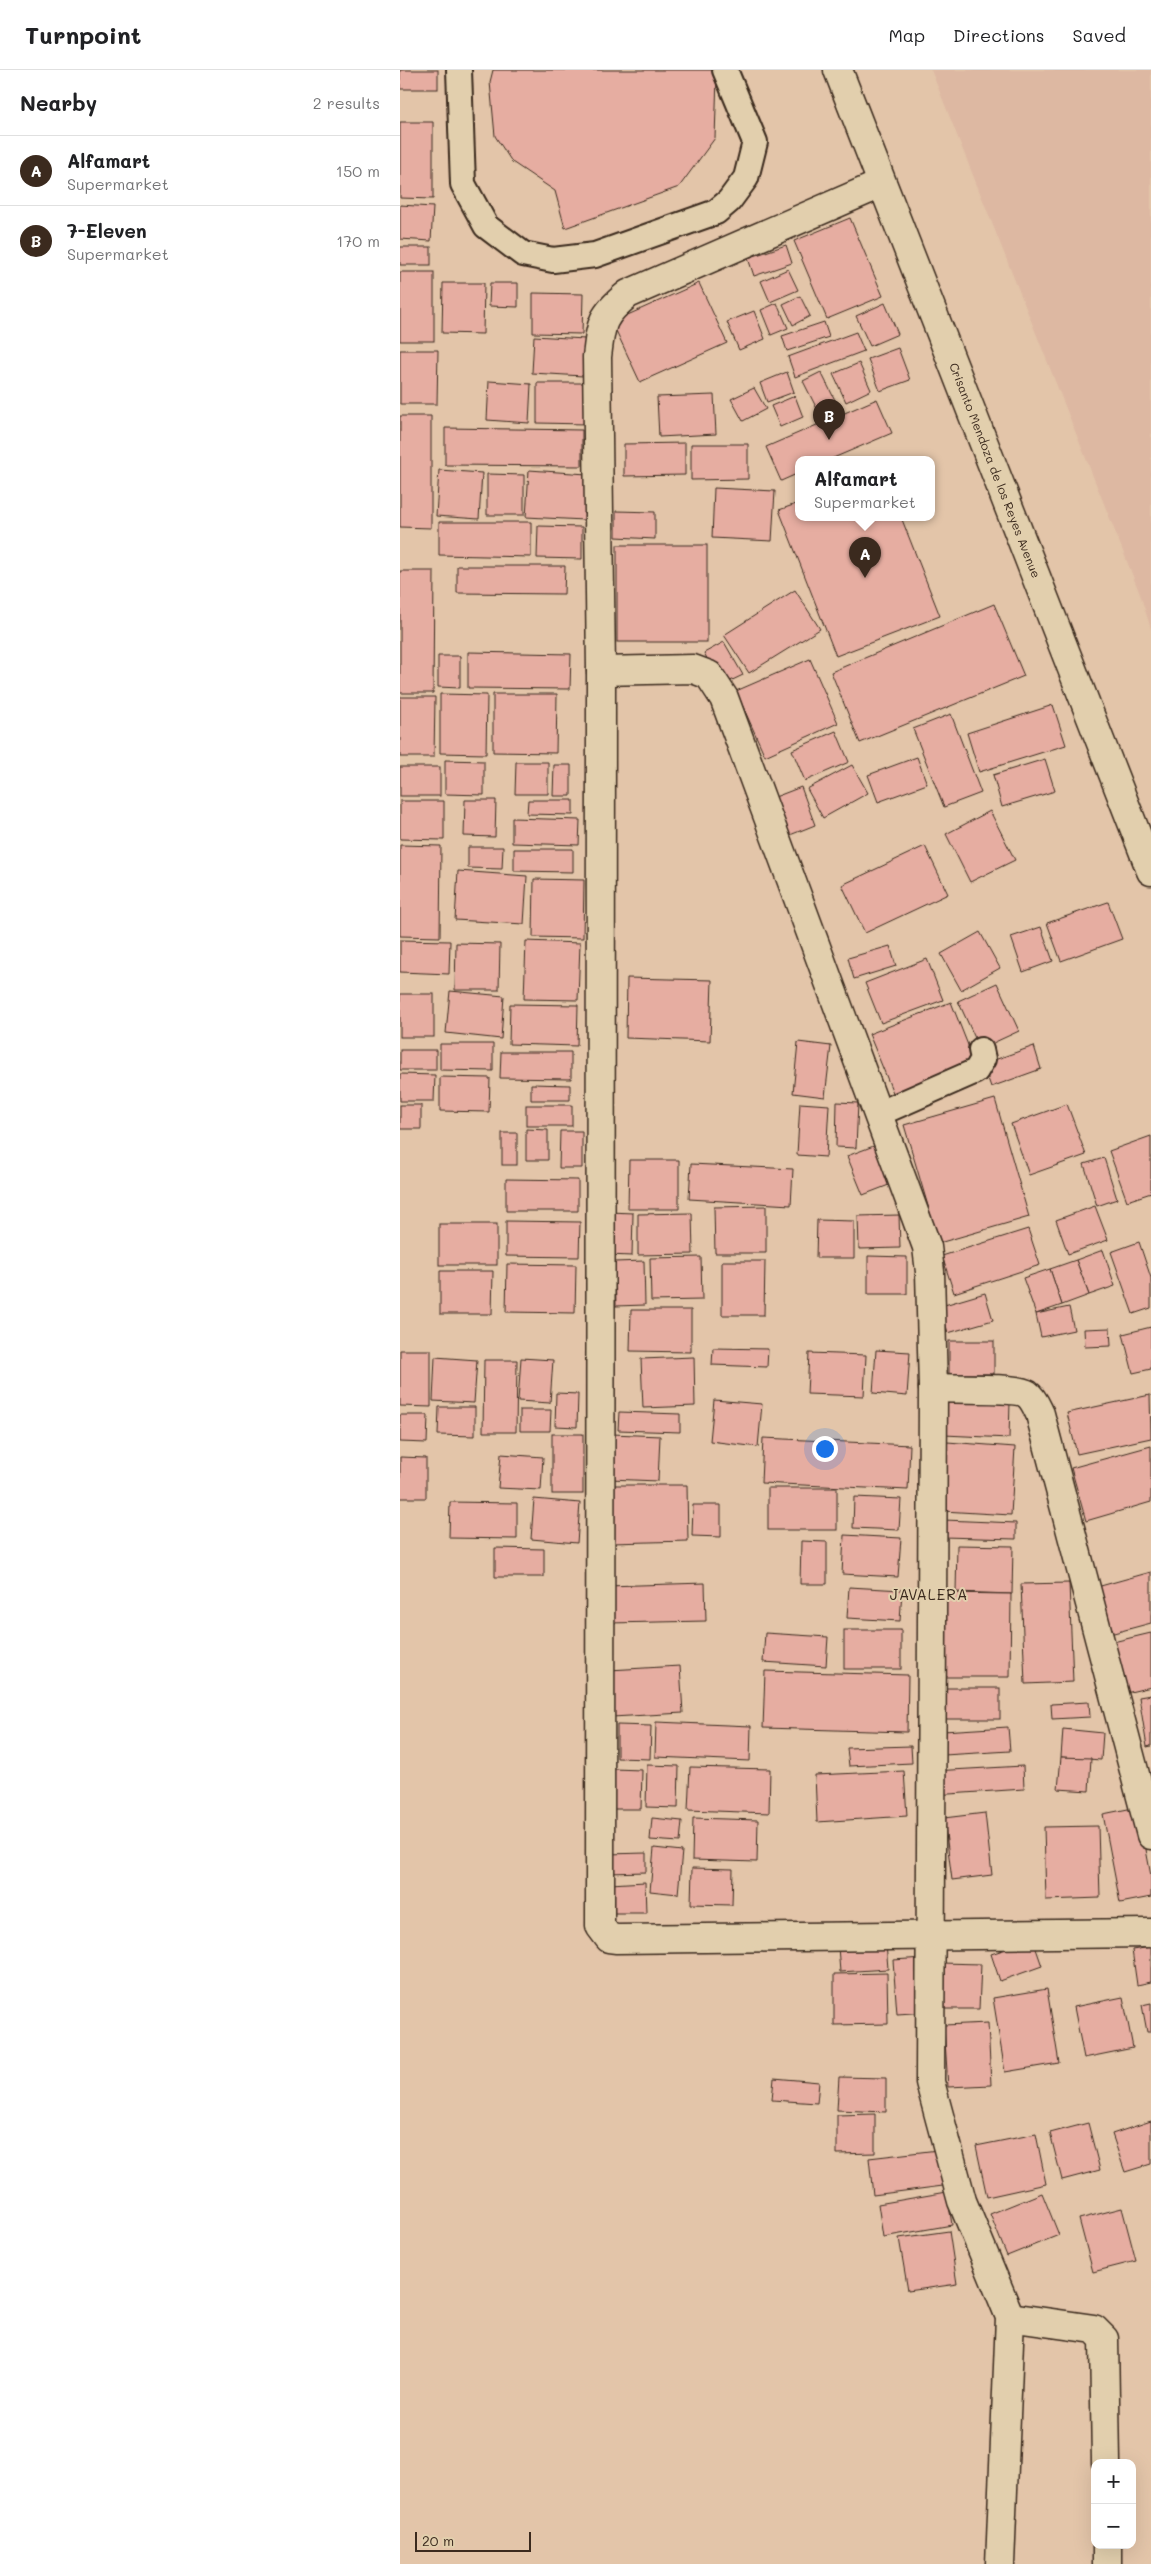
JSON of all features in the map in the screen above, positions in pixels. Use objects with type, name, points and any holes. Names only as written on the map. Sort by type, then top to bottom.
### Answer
[{"type":"street","name":"Crisanto Mendoza de los Reyes Avenue","points":[[838,70],[1151,871]]},
{"type":"street","points":[[881,184],[628,294],[609,309],[600,327],[597,357],[601,671],[600,1926],[609,1938],[617,1939],[1151,1933]]},
{"type":"street","points":[[601,671],[693,669],[709,675],[724,698],[927,1247],[930,1272],[933,1388],[929,1936],[930,2082],[962,2201],[1010,2317],[1000,2564]]},
{"type":"street","points":[[933,1388],[1013,1391],[1027,1394],[1034,1402],[1040,1414],[1151,1835]]},
{"type":"street","points":[[1010,2317],[1094,2330],[1104,2339],[1106,2459]]},
{"type":"street","points":[[1107,2549],[1107,2564]]},
{"type":"lane","points":[[459,70],[463,184],[486,226],[522,254],[553,260],[595,255],[716,212],[729,202],[746,178],[755,142],[726,70]]},
{"type":"lane","points":[[878,1114],[976,1071],[983,1059],[981,1050]]},
{"type":"shaded area","points":[[931,70],[1151,70],[1151,629],[1140,594]]},
{"type":"building","points":[[400,70],[438,70],[438,89],[400,89]]},
{"type":"building","points":[[493,70],[715,70],[717,76],[715,138],[679,187],[565,228],[555,191],[512,162],[495,136],[490,82]]},
{"type":"building","points":[[400,122],[433,122],[433,199],[400,198]]},
{"type":"building","points":[[400,205],[433,207],[431,241],[400,239]]},
{"type":"building","points":[[850,218],[883,296],[827,319],[794,241]]},
{"type":"building","points":[[786,245],[792,263],[754,276],[748,258]]},
{"type":"building","points":[[400,247],[431,247],[431,265],[400,265]]},
{"type":"building","points":[[788,269],[798,290],[770,302],[761,281]]},
{"type":"building","points":[[400,272],[434,272],[434,341],[400,341]]},
{"type":"building","points":[[443,283],[484,283],[483,334],[442,333]]},
{"type":"building","points":[[490,283],[518,283],[518,307],[489,306]]},
{"type":"building","points":[[699,283],[727,343],[640,382],[612,322]]},
{"type":"building","points":[[533,293],[583,294],[582,334],[533,333]]},
{"type":"building","points":[[800,296],[810,316],[793,325],[783,304]]},
{"type":"building","points":[[777,303],[788,328],[771,335],[761,310]]},
{"type":"building","points":[[885,303],[898,334],[870,346],[856,316]]},
{"type":"building","points":[[754,311],[765,339],[739,350],[727,322]]},
{"type":"building","points":[[824,322],[829,337],[787,351],[782,336]]},
{"type":"building","points":[[856,332],[864,351],[795,377],[788,357]]},
{"type":"building","points":[[534,336],[585,339],[583,376],[532,373]]},
{"type":"building","points":[[898,348],[910,380],[880,391],[868,359]]},
{"type":"building","points":[[400,350],[438,350],[437,404],[400,404]]},
{"type":"building","points":[[859,363],[871,390],[846,402],[833,374]]},
{"type":"building","points":[[787,372],[794,392],[767,402],[760,383]]},
{"type":"building","points":[[821,372],[838,406],[820,415],[803,381]]},
{"type":"building","points":[[489,381],[531,384],[529,423],[487,420]]},
{"type":"building","points":[[537,383],[587,383],[587,424],[537,423]]},
{"type":"building","points":[[754,388],[766,409],[743,421],[731,399]]},
{"type":"building","points":[[714,395],[716,434],[659,437],[657,397]]},
{"type":"building","points":[[795,396],[803,417],[780,427],[771,406]]},
{"type":"building","points":[[877,399],[892,433],[838,456],[795,456],[795,475],[781,481],[766,447]]},
{"type":"building","points":[[400,416],[431,416],[431,528],[400,527]]},
{"type":"building","points":[[445,428],[582,430],[582,466],[445,465]]},
{"type":"building","points":[[685,443],[685,475],[624,476],[624,444]]},
{"type":"building","points":[[691,444],[748,444],[748,479],[691,480]]},
{"type":"building","points":[[439,470],[482,473],[479,519],[436,516]]},
{"type":"building","points":[[529,470],[587,474],[584,520],[526,517]]},
{"type":"building","points":[[487,474],[524,475],[524,515],[487,515]]},
{"type":"building","points":[[714,488],[775,491],[772,541],[712,538]]},
{"type":"building","points":[[795,504],[795,521],[903,521],[940,616],[836,656],[779,510]]},
{"type":"building","points":[[616,511],[655,512],[655,539],[616,537]]},
{"type":"building","points":[[439,522],[531,522],[531,557],[439,555]]},
{"type":"building","points":[[538,526],[582,527],[582,559],[537,558]]},
{"type":"building","points":[[617,545],[707,545],[707,642],[617,642]]},
{"type":"building","points":[[457,566],[565,566],[564,594],[457,593]]},
{"type":"building","points":[[400,571],[434,571],[433,693],[400,693]]},
{"type":"building","points":[[795,590],[820,629],[749,673],[724,635]]},
{"type":"building","points":[[994,604],[1024,676],[860,743],[831,672]]},
{"type":"building","points":[[724,642],[743,675],[722,685],[704,653]]},
{"type":"building","points":[[468,652],[571,654],[570,689],[468,688]]},
{"type":"building","points":[[438,656],[460,656],[460,688],[438,687]]},
{"type":"building","points":[[810,659],[838,723],[765,756],[736,691]]},
{"type":"building","points":[[440,694],[487,695],[486,754],[440,753]]},
{"type":"building","points":[[493,694],[557,694],[556,753],[493,752]]},
{"type":"building","points":[[400,697],[435,697],[434,757],[400,757]]},
{"type":"building","points":[[1053,705],[1066,745],[979,772],[967,733]]},
{"type":"building","points":[[951,714],[981,793],[944,807],[913,729]]},
{"type":"building","points":[[836,731],[849,762],[805,781],[792,750]]},
{"type":"building","points":[[917,757],[927,784],[878,802],[868,775]]},
{"type":"building","points":[[1045,759],[1055,791],[1002,807],[993,775]]},
{"type":"building","points":[[445,760],[484,761],[484,795],[445,794]]},
{"type":"building","points":[[516,762],[548,762],[548,794],[515,794]]},
{"type":"building","points":[[554,765],[571,765],[571,796],[553,796]]},
{"type":"building","points":[[852,765],[868,793],[823,818],[807,789]]},
{"type":"building","points":[[400,767],[440,767],[440,796],[400,796]]},
{"type":"building","points":[[801,787],[815,825],[790,835],[775,797]]},
{"type":"building","points":[[465,800],[496,800],[495,837],[464,836]]},
{"type":"building","points":[[528,800],[573,800],[573,815],[527,814]]},
{"type":"building","points":[[400,801],[444,801],[444,840],[400,839]]},
{"type":"building","points":[[990,811],[1015,860],[970,882],[946,834]]},
{"type":"building","points":[[512,818],[580,820],[579,845],[512,843]]},
{"type":"building","points":[[400,845],[441,846],[440,937],[400,936]]},
{"type":"building","points":[[925,846],[948,894],[865,933],[842,885]]},
{"type":"building","points":[[468,847],[503,847],[502,869],[468,868]]},
{"type":"building","points":[[514,849],[573,849],[573,872],[514,871]]},
{"type":"building","points":[[458,871],[527,876],[524,924],[455,920]]},
{"type":"building","points":[[534,879],[584,880],[583,938],[533,937]]},
{"type":"building","points":[[1108,902],[1122,939],[1061,961],[1047,923]]},
{"type":"building","points":[[1041,927],[1053,961],[1023,972],[1011,937]]},
{"type":"building","points":[[980,932],[1000,968],[961,990],[941,954]]},
{"type":"building","points":[[400,940],[450,941],[449,974],[400,972]]},
{"type":"building","points":[[526,941],[580,943],[578,1000],[524,999]]},
{"type":"building","points":[[456,943],[500,944],[499,990],[455,990]]},
{"type":"building","points":[[890,946],[896,966],[854,979],[848,958]]},
{"type":"building","points":[[927,959],[943,1000],[881,1023],[865,983]]},
{"type":"building","points":[[627,978],[712,980],[710,1041],[626,1038]]},
{"type":"building","points":[[997,983],[1019,1031],[980,1049],[958,1001]]},
{"type":"building","points":[[450,991],[504,996],[501,1039],[446,1033]]},
{"type":"building","points":[[400,994],[434,994],[434,1037],[400,1037]]},
{"type":"building","points":[[951,1002],[977,1068],[896,1100],[869,1034]]},
{"type":"building","points":[[510,1004],[578,1005],[577,1046],[509,1044]]},
{"type":"building","points":[[798,1042],[831,1046],[825,1097],[793,1093]]},
{"type":"building","points":[[440,1044],[493,1044],[493,1071],[440,1070]]},
{"type":"building","points":[[1034,1046],[1041,1069],[991,1087],[983,1064]]},
{"type":"building","points":[[400,1050],[436,1050],[436,1070],[400,1070]]},
{"type":"building","points":[[501,1052],[571,1052],[571,1079],[500,1078]]},
{"type":"building","points":[[400,1074],[435,1075],[434,1101],[400,1101]]},
{"type":"building","points":[[440,1077],[490,1078],[489,1112],[440,1111]]},
{"type":"building","points":[[531,1084],[570,1085],[570,1100],[531,1100]]},
{"type":"building","points":[[995,1099],[1029,1217],[939,1243],[904,1125]]},
{"type":"building","points":[[837,1102],[858,1103],[856,1148],[836,1147]]},
{"type":"building","points":[[800,1103],[829,1105],[826,1157],[797,1155]]},
{"type":"building","points":[[1067,1104],[1086,1155],[1029,1175],[1011,1124]]},
{"type":"building","points":[[400,1105],[421,1105],[421,1129],[400,1129]]},
{"type":"building","points":[[526,1105],[572,1105],[572,1126],[526,1126]]},
{"type":"building","points":[[526,1129],[548,1130],[548,1160],[526,1160]]},
{"type":"building","points":[[560,1131],[582,1131],[582,1168],[559,1168]]},
{"type":"building","points":[[502,1133],[517,1133],[517,1165],[502,1165]]},
{"type":"building","points":[[1151,1136],[1151,1193],[1127,1201],[1109,1151]]},
{"type":"building","points":[[879,1144],[894,1183],[863,1195],[847,1156]]},
{"type":"building","points":[[1104,1158],[1117,1199],[1097,1206],[1084,1164]]},
{"type":"building","points":[[629,1160],[679,1160],[679,1209],[628,1209]]},
{"type":"building","points":[[691,1164],[793,1169],[791,1205],[689,1199]]},
{"type":"building","points":[[506,1179],[578,1180],[578,1211],[506,1211]]},
{"type":"building","points":[[766,1206],[766,1253],[715,1253],[714,1207]]},
{"type":"building","points":[[1095,1206],[1108,1240],[1068,1254],[1056,1220]]},
{"type":"building","points":[[608,1212],[633,1213],[632,1256],[607,1255]]},
{"type":"building","points":[[692,1213],[693,1254],[638,1255],[638,1214]]},
{"type":"building","points":[[899,1215],[900,1248],[859,1249],[858,1216]]},
{"type":"building","points":[[817,1220],[854,1221],[854,1258],[816,1258]]},
{"type":"building","points":[[506,1221],[580,1222],[579,1257],[506,1256]]},
{"type":"building","points":[[439,1224],[497,1224],[497,1265],[439,1265]]},
{"type":"building","points":[[1028,1229],[1040,1265],[954,1293],[942,1256]]},
{"type":"building","points":[[1139,1242],[1151,1278],[1151,1308],[1133,1314],[1111,1252]]},
{"type":"building","points":[[1103,1250],[1115,1286],[1089,1295],[1076,1260]]},
{"type":"building","points":[[868,1256],[907,1257],[907,1294],[868,1294]]},
{"type":"building","points":[[701,1257],[702,1300],[651,1301],[650,1258]]},
{"type":"building","points":[[1076,1260],[1089,1295],[1062,1305],[1050,1269]]},
{"type":"building","points":[[644,1261],[645,1305],[616,1306],[615,1262]]},
{"type":"building","points":[[722,1261],[765,1261],[764,1315],[722,1315]]},
{"type":"building","points":[[507,1264],[576,1265],[575,1313],[506,1312]]},
{"type":"building","points":[[1050,1269],[1062,1305],[1036,1314],[1023,1278]]},
{"type":"building","points":[[440,1271],[493,1271],[492,1314],[440,1314]]},
{"type":"building","points":[[985,1293],[993,1320],[948,1333],[941,1306]]},
{"type":"building","points":[[1069,1307],[1074,1330],[1041,1337],[1036,1314]]},
{"type":"building","points":[[631,1310],[691,1310],[691,1352],[630,1351]]},
{"type":"building","points":[[1151,1327],[1151,1369],[1133,1373],[1123,1334]]},
{"type":"building","points":[[1110,1328],[1111,1346],[1085,1347],[1084,1329]]},
{"type":"building","points":[[949,1341],[994,1341],[994,1374],[949,1374]]},
{"type":"building","points":[[713,1348],[768,1349],[767,1367],[712,1365]]},
{"type":"building","points":[[400,1350],[431,1350],[431,1407],[400,1406]]},
{"type":"building","points":[[876,1350],[910,1352],[907,1396],[873,1393]]},
{"type":"building","points":[[809,1353],[866,1355],[864,1396],[807,1394]]},
{"type":"building","points":[[435,1357],[477,1360],[474,1403],[433,1401]]},
{"type":"building","points":[[694,1357],[695,1406],[643,1408],[641,1359]]},
{"type":"building","points":[[521,1358],[553,1360],[550,1403],[518,1401]]},
{"type":"building","points":[[484,1360],[517,1360],[516,1432],[483,1432]]},
{"type":"building","points":[[556,1393],[578,1394],[577,1427],[555,1426]]},
{"type":"building","points":[[1150,1395],[1151,1438],[1077,1454],[1067,1413]]},
{"type":"building","points":[[714,1400],[762,1404],[758,1447],[710,1441]]},
{"type":"building","points":[[946,1400],[1010,1402],[1009,1438],[944,1435]]},
{"type":"building","points":[[439,1407],[475,1407],[475,1436],[438,1435]]},
{"type":"building","points":[[520,1410],[551,1410],[550,1431],[520,1431]]},
{"type":"building","points":[[619,1412],[680,1414],[680,1432],[618,1430]]},
{"type":"building","points":[[400,1415],[428,1415],[427,1443],[400,1442]]},
{"type":"building","points":[[552,1434],[583,1434],[583,1494],[552,1494]]},
{"type":"building","points":[[612,1434],[660,1436],[658,1481],[610,1479]]},
{"type":"building","points":[[763,1438],[910,1445],[908,1490],[761,1483]]},
{"type":"building","points":[[947,1442],[1015,1447],[1011,1515],[943,1511]]},
{"type":"building","points":[[1151,1446],[1151,1502],[1086,1521],[1071,1468]]},
{"type":"building","points":[[501,1454],[543,1457],[541,1490],[498,1488]]},
{"type":"building","points":[[400,1457],[426,1458],[426,1498],[400,1498]]},
{"type":"building","points":[[611,1485],[687,1485],[688,1541],[611,1543]]},
{"type":"building","points":[[768,1488],[837,1488],[837,1530],[768,1530]]},
{"type":"building","points":[[854,1497],[901,1499],[899,1530],[853,1528]]},
{"type":"building","points":[[534,1499],[580,1503],[577,1543],[531,1539]]},
{"type":"building","points":[[450,1502],[517,1503],[517,1539],[449,1538]]},
{"type":"building","points":[[693,1505],[721,1505],[721,1537],[692,1536]]},
{"type":"building","points":[[944,1520],[1016,1523],[1016,1539],[943,1537]]},
{"type":"building","points":[[844,1535],[901,1538],[898,1577],[842,1574]]},
{"type":"building","points":[[801,1541],[827,1542],[827,1584],[800,1584]]},
{"type":"building","points":[[957,1545],[1013,1546],[1012,1594],[956,1592]]},
{"type":"building","points":[[495,1548],[544,1549],[544,1577],[495,1577]]},
{"type":"building","points":[[1151,1572],[1151,1623],[1110,1634],[1097,1587]]},
{"type":"building","points":[[705,1583],[706,1621],[609,1623],[607,1586]]},
{"type":"building","points":[[1069,1583],[1073,1682],[1025,1684],[1021,1584]]},
{"type":"building","points":[[849,1587],[902,1590],[900,1621],[847,1618]]},
{"type":"building","points":[[944,1593],[1011,1594],[1010,1677],[942,1677]]},
{"type":"building","points":[[844,1630],[901,1630],[901,1669],[844,1669]]},
{"type":"building","points":[[765,1633],[828,1637],[826,1666],[763,1662]]},
{"type":"building","points":[[1151,1633],[1151,1687],[1126,1693],[1113,1642]]},
{"type":"building","points":[[680,1666],[683,1713],[612,1717],[609,1670]]},
{"type":"building","points":[[765,1671],[908,1675],[907,1732],[763,1728]]},
{"type":"building","points":[[938,1688],[1000,1688],[1000,1719],[938,1719]]},
{"type":"building","points":[[1151,1695],[1151,1746],[1147,1747],[1139,1697]]},
{"type":"building","points":[[1089,1702],[1090,1717],[1052,1719],[1051,1704]]},
{"type":"building","points":[[656,1722],[751,1726],[750,1761],[655,1757]]},
{"type":"building","points":[[617,1725],[651,1726],[650,1759],[617,1758]]},
{"type":"building","points":[[1008,1727],[1010,1751],[944,1755],[943,1731]]},
{"type":"building","points":[[1063,1729],[1103,1733],[1101,1760],[1061,1757]]},
{"type":"building","points":[[911,1746],[912,1763],[849,1766],[847,1748]]},
{"type":"building","points":[[1061,1757],[1091,1758],[1089,1791],[1058,1789]]},
{"type":"building","points":[[647,1765],[679,1766],[678,1808],[646,1807]]},
{"type":"building","points":[[1023,1766],[1024,1789],[934,1795],[933,1771]]},
{"type":"building","points":[[690,1767],[770,1769],[769,1813],[688,1810]]},
{"type":"building","points":[[613,1769],[642,1770],[641,1809],[612,1809]]},
{"type":"building","points":[[904,1771],[907,1816],[817,1822],[815,1775]]},
{"type":"building","points":[[1138,1807],[1151,1876],[1151,1897],[1120,1903],[1103,1814]]},
{"type":"building","points":[[985,1813],[992,1875],[952,1880],[944,1818]]},
{"type":"building","points":[[652,1818],[682,1821],[680,1842],[650,1840]]},
{"type":"building","points":[[693,1818],[758,1820],[757,1862],[692,1860]]},
{"type":"building","points":[[1098,1826],[1100,1898],[1046,1900],[1044,1827]]},
{"type":"building","points":[[654,1848],[682,1851],[678,1894],[650,1891]]},
{"type":"building","points":[[646,1853],[646,1872],[608,1873],[607,1854]]},
{"type":"building","points":[[692,1868],[733,1869],[732,1905],[691,1904]]},
{"type":"building","points":[[645,1882],[646,1913],[611,1913],[610,1884]]},
{"type":"building","points":[[1033,1940],[1042,1966],[1000,1981],[991,1954]]},
{"type":"building","points":[[886,1943],[888,1969],[840,1972],[838,1947]]},
{"type":"building","points":[[1151,1947],[1151,1982],[1137,1985],[1132,1950]]},
{"type":"building","points":[[924,1958],[929,2012],[897,2014],[893,1960]]},
{"type":"building","points":[[941,1963],[981,1964],[979,2009],[941,2009]]},
{"type":"building","points":[[887,1973],[888,2024],[834,2025],[834,1974]]},
{"type":"building","points":[[1047,1989],[1059,2063],[1005,2072],[993,1998]]},
{"type":"building","points":[[1123,1997],[1133,2048],[1084,2058],[1074,2007]]},
{"type":"building","points":[[1151,2003],[1151,2032],[1147,2032],[1142,2005]]},
{"type":"building","points":[[988,2023],[991,2085],[948,2087],[944,2025]]},
{"type":"building","points":[[839,2077],[886,2078],[886,2112],[837,2110]]},
{"type":"building","points":[[774,2078],[819,2082],[817,2103],[772,2100]]},
{"type":"building","points":[[875,2114],[875,2153],[837,2154],[837,2115]]},
{"type":"building","points":[[1151,2121],[1151,2164],[1125,2172],[1112,2134]]},
{"type":"building","points":[[1088,2123],[1100,2170],[1062,2180],[1050,2133]]},
{"type":"building","points":[[1036,2134],[1046,2184],[987,2197],[976,2146]]},
{"type":"building","points":[[938,2150],[943,2186],[873,2195],[869,2158]]},
{"type":"building","points":[[947,2192],[952,2225],[883,2237],[878,2204]]},
{"type":"building","points":[[1042,2193],[1059,2235],[1007,2256],[990,2214]]},
{"type":"building","points":[[1122,2208],[1136,2261],[1093,2272],[1079,2219]]},
{"type":"building","points":[[949,2231],[957,2284],[908,2291],[899,2238]]},
{"type":"place","name":"7-Eleven","points":[[829,440]]},
{"type":"place","name":"Alfamart","points":[[865,578]]},
{"type":"district","name":"JAVALERA","points":[[929,1595]]}]
